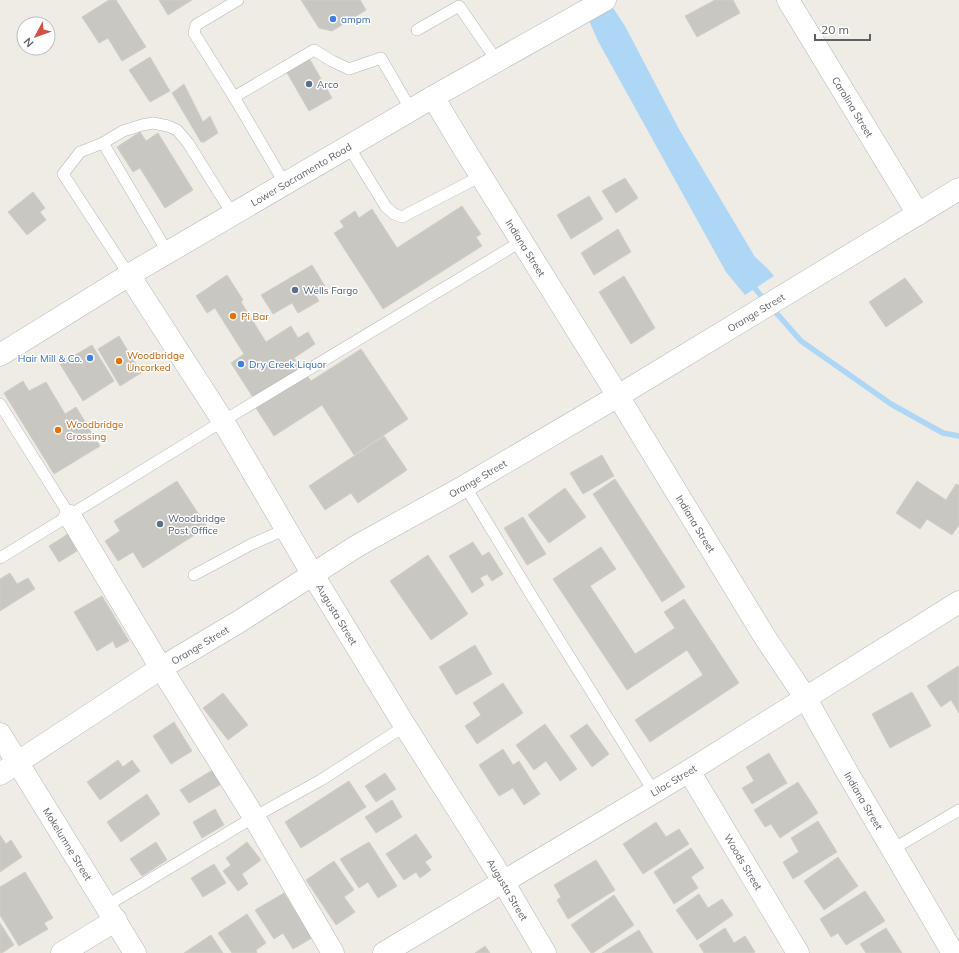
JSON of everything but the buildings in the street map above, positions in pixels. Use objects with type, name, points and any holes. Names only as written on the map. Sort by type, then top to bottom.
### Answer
[{"type":"street","name":"Lower Sacramento Road","points":[[0,355],[129,275],[349,147],[433,96],[605,0]]},
{"type":"street","name":"Carolina Street","points":[[788,0],[918,214]]},
{"type":"street","name":"Indiana Street","points":[[433,96],[766,639],[805,697],[953,953]]},
{"type":"street","name":"Orange Street","points":[[9,768],[161,668],[240,621],[357,546],[465,486],[618,396],[959,189]]},
{"type":"street","name":"Augusta Street","points":[[129,275],[223,421],[312,575],[503,882],[545,953]]},
{"type":"street","points":[[70,516],[161,668],[254,817],[333,953]]},
{"type":"street","name":"Lilac Street","points":[[384,953],[689,771],[959,602]]},
{"type":"street","name":"Mokelumne Street","points":[[0,734],[9,768],[111,913],[135,953]]},
{"type":"street","name":"Woods Street","points":[[689,771],[798,953]]},
{"type":"street","points":[[62,953],[111,913]]},
{"type":"lane","points":[[238,0],[196,25],[194,33],[234,97],[285,184]]},
{"type":"lane","points":[[417,30],[460,6],[497,61]]},
{"type":"lane","points":[[234,97],[314,50],[349,69],[381,58],[411,110]]},
{"type":"lane","points":[[129,275],[63,174],[80,152],[103,143],[142,124],[153,123],[168,126],[177,130],[188,142],[233,215]]},
{"type":"lane","points":[[103,143],[168,252]]},
{"type":"lane","points":[[349,147],[386,208],[394,214],[402,217],[481,176]]},
{"type":"lane","points":[[0,558],[223,421],[522,242]]},
{"type":"lane","points":[[0,404],[70,516]]},
{"type":"lane","points":[[465,486],[654,792]]},
{"type":"lane","points":[[194,575],[250,545],[286,529]]},
{"type":"lane","points":[[111,913],[254,817],[321,780],[405,726]]},
{"type":"lane","points":[[893,849],[959,810]]},
{"type":"water","points":[[580,0],[608,0],[625,26],[680,131],[755,257],[774,276],[745,295],[726,272],[598,41]]},
{"type":"waterway","points":[[751,284],[765,300]]},
{"type":"waterway","points":[[772,308],[801,341],[891,404],[943,433],[959,436]]},
{"type":"place","name":"ampm","points":[[333,19]]},
{"type":"place","name":"Arco","points":[[309,84]]},
{"type":"place","name":"Wells Fargo","points":[[295,290]]},
{"type":"place","name":"Pi Bar","points":[[233,316]]},
{"type":"place","name":"Hair Mill & Co.","points":[[90,358]]},
{"type":"place","name":"Woodbridge Uncorked","points":[[119,361]]},
{"type":"place","name":"Dry Creek Liquor","points":[[241,364]]},
{"type":"place","name":"Woodbridge Crossing","points":[[58,430]]},
{"type":"place","name":"Woodbridge Post Office","points":[[160,524]]}]
